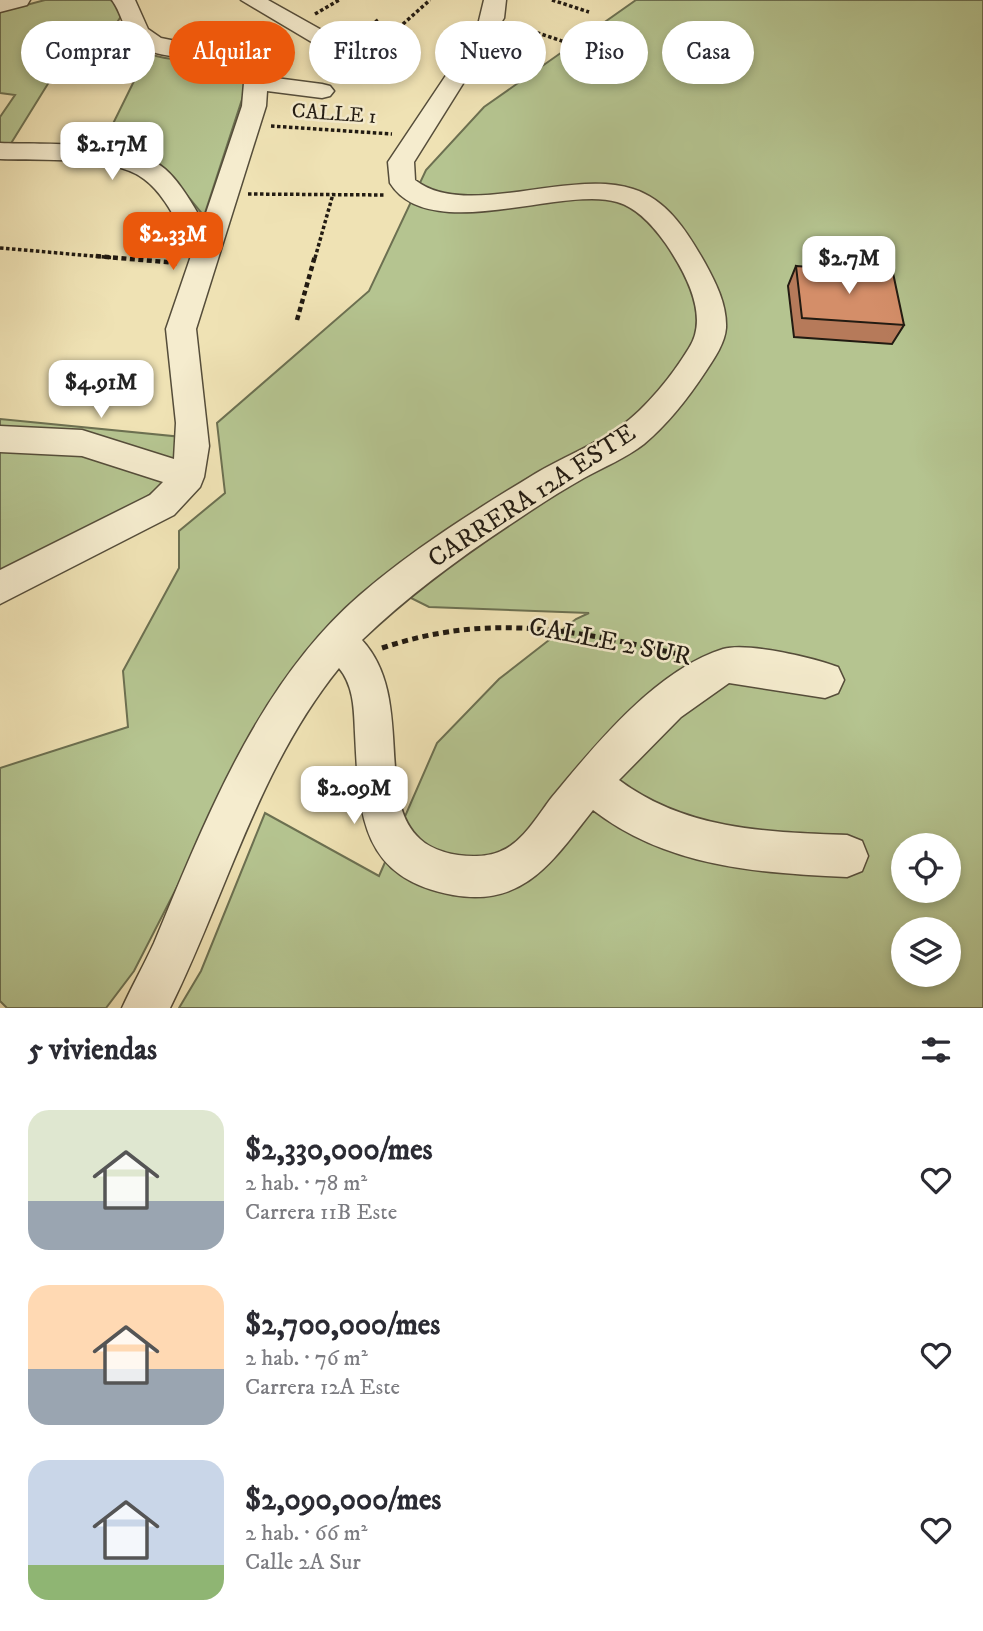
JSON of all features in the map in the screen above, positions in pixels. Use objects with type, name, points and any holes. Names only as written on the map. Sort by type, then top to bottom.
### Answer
[{"type":"street","points":[[0,6],[19,0]]},
{"type":"street","points":[[123,0],[131,9],[139,32],[151,42],[169,49]]},
{"type":"street","points":[[252,0],[309,32]]},
{"type":"street","points":[[415,195],[402,183],[399,169],[494,9]]},
{"type":"street","points":[[1,588],[162,505],[174,496],[188,477],[194,444],[181,366],[181,329],[248,124],[255,84]]},
{"type":"street","points":[[276,84],[322,91]]},
{"type":"street","points":[[0,151],[122,159],[142,166],[158,177],[204,257]]},
{"type":"street","name":"CARRERA 12A ESTE","points":[[145,1008],[244,792],[310,676],[347,651],[352,623],[454,545],[549,482],[633,434],[684,379],[703,354],[711,335],[711,314],[700,280],[672,232],[651,211],[630,197],[594,191],[451,204],[415,195]]},
{"type":"street","points":[[0,439],[82,443],[188,477]]},
{"type":"street","points":[[347,651],[367,679],[374,712],[383,818],[391,836],[406,855],[439,872],[491,877],[516,867],[530,856],[590,783],[649,719],[686,689],[727,665]]},
{"type":"street","name":"CALLE 2 SUR","points":[[727,665],[825,680]]},
{"type":"street","points":[[590,783],[635,815],[715,845],[776,853],[847,856]]},
{"type":"path","points":[[552,0],[589,12]]},
{"type":"path","points":[[494,9],[560,40]]},
{"type":"path","name":"CALLE 1","points":[[248,124],[417,136]]},
{"type":"path","points":[[225,193],[415,195]]},
{"type":"path","points":[[298,320],[333,194]]},
{"type":"path","points":[[0,248],[204,257]]},
{"type":"path","name":"CALLE 2 SUR","points":[[347,651],[456,627],[513,625],[597,636],[727,665]]},
{"type":"green space","points":[[45,0],[110,0],[119,5],[122,15],[118,21],[21,21],[21,84],[48,84],[10,145],[0,144],[0,117],[15,95],[0,93],[0,12]]},
{"type":"green space","points":[[636,0],[983,0],[983,1008],[179,1008],[201,971],[265,813],[379,876],[437,743],[499,679],[576,619],[589,613],[429,607],[389,587],[333,624],[281,684],[134,971],[106,1008],[7,1008],[0,1001],[0,768],[128,727],[123,671],[179,568],[179,531],[225,493],[217,423],[369,291],[426,170],[484,107],[517,84],[546,84],[546,63],[560,54],[560,84],[648,84],[648,21],[606,21]]},
{"type":"green space","points":[[155,55],[169,58],[169,84],[247,84],[204,216],[171,177],[149,160],[136,155],[100,150],[133,84],[155,84]]},
{"type":"green space","points":[[0,419],[182,437],[171,471],[153,492],[112,518],[0,572]]},
{"type":"building","points":[[796,266],[893,273],[904,325],[802,318]]}]
